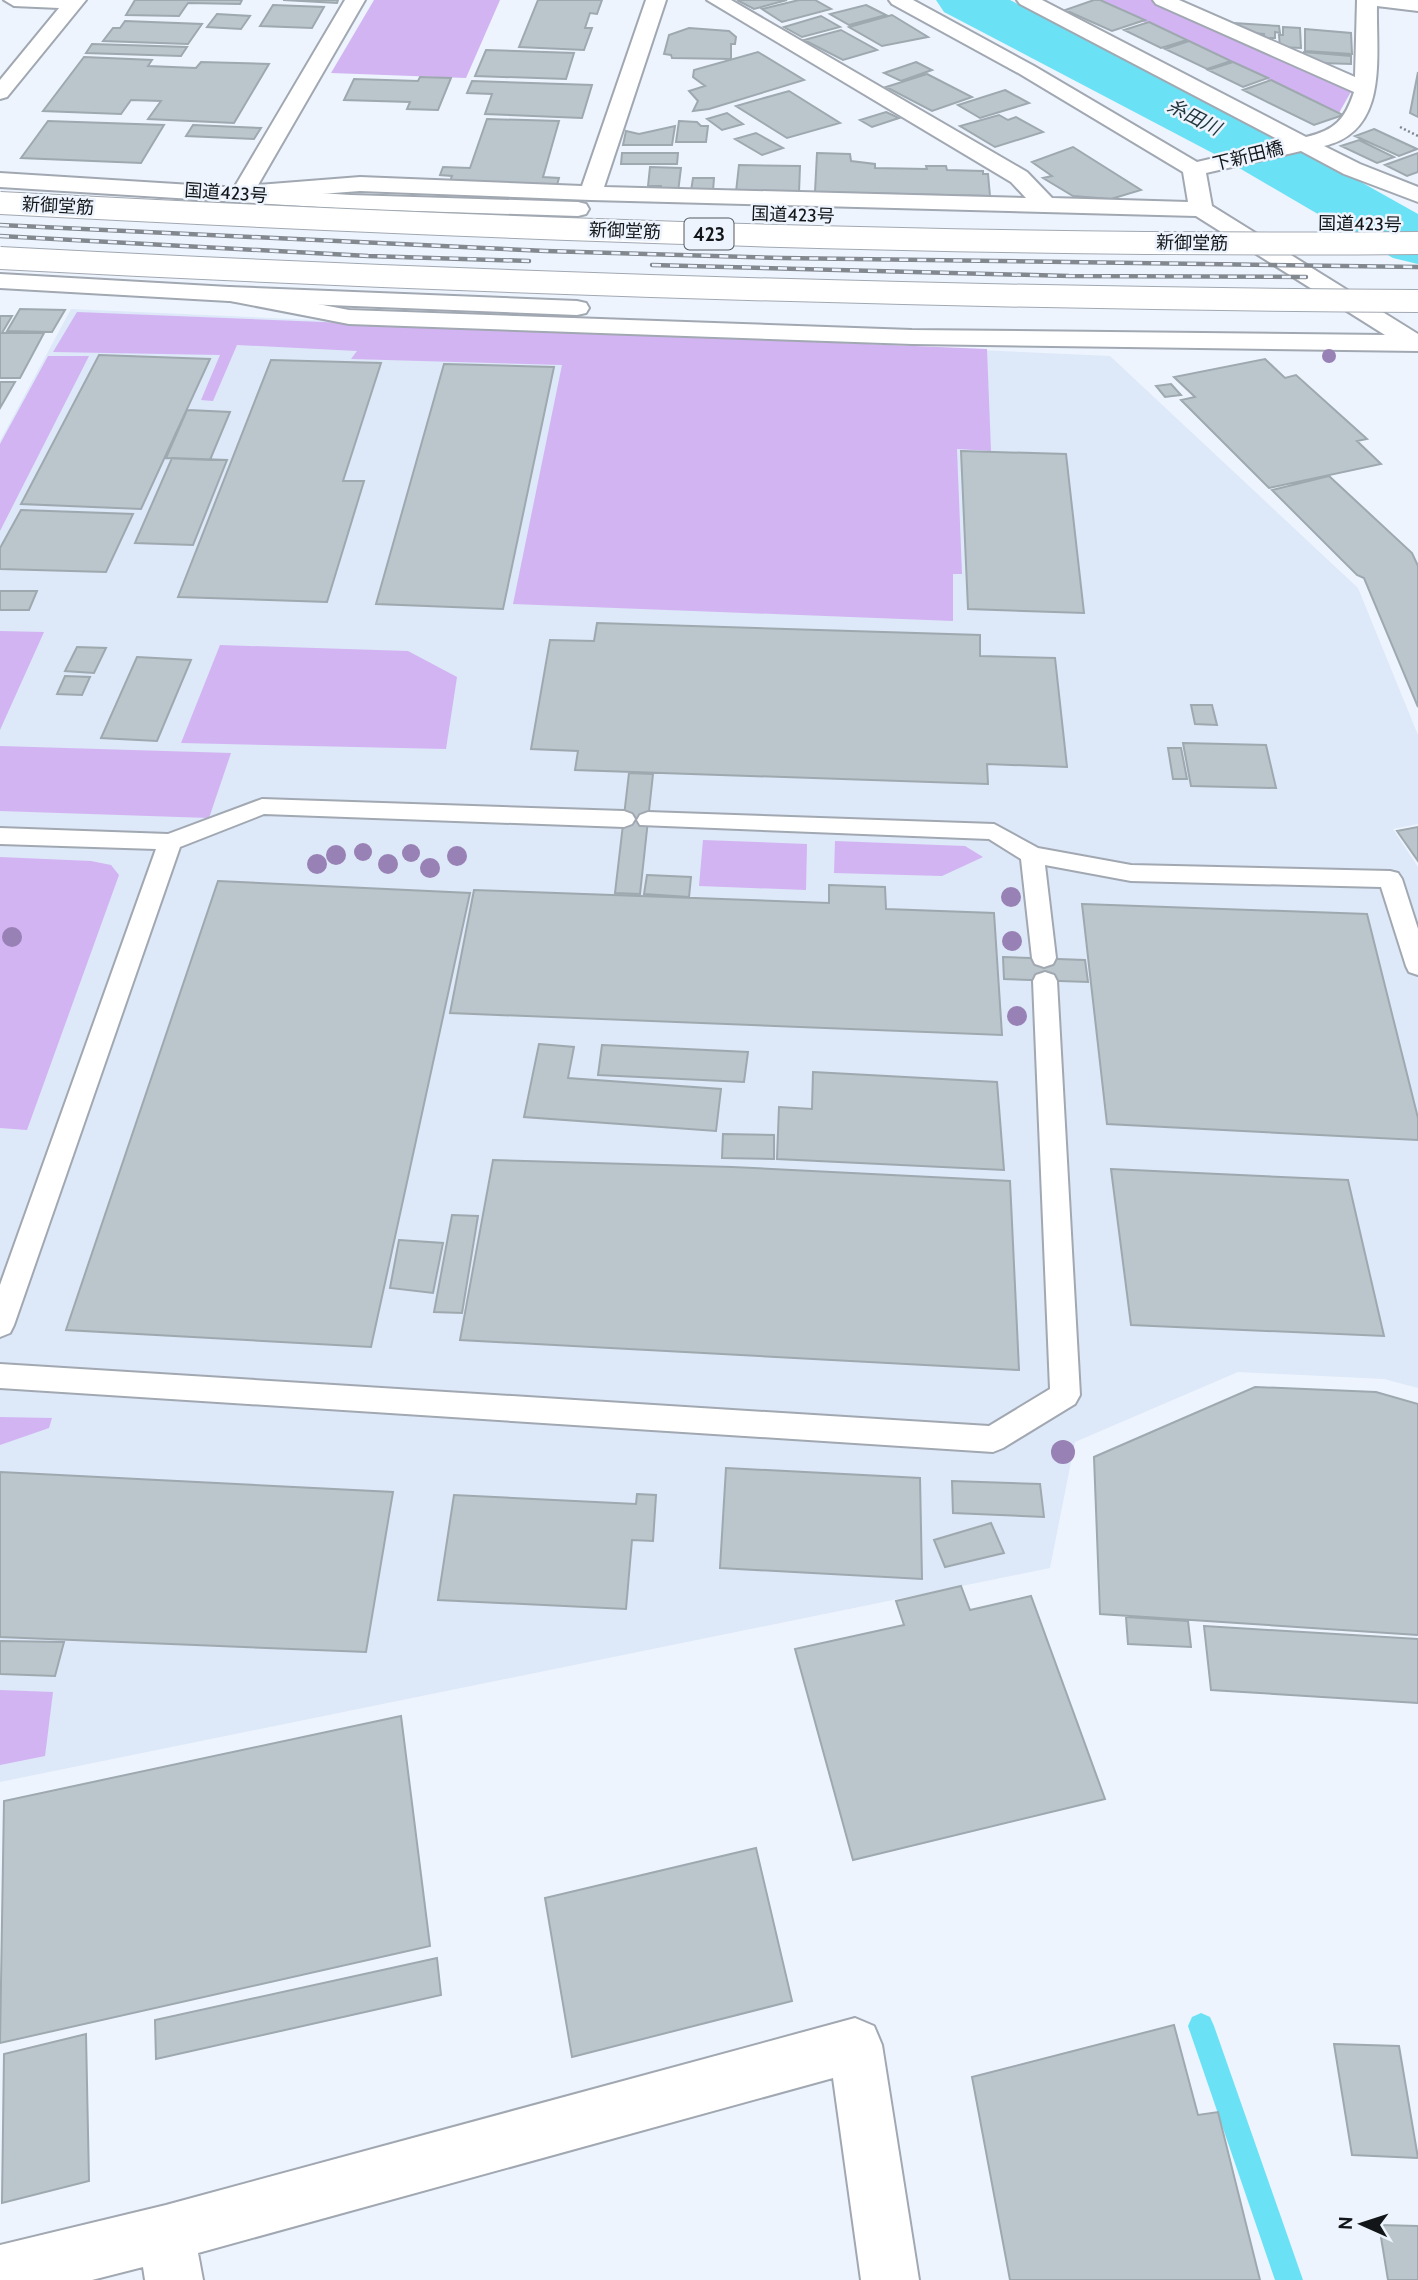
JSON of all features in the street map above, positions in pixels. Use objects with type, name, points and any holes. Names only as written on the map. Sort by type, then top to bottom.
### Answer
[{"type":"main road","points":[[14,0],[75,1]]},
{"type":"main road","points":[[242,193],[355,0]]},
{"type":"main road","points":[[656,0],[585,201],[1201,209],[1417,337]]},
{"type":"main road","points":[[717,0],[1019,177],[1046,205]]},
{"type":"main road","points":[[899,0],[1027,70],[1194,169],[1201,209]]},
{"type":"main road","points":[[1027,0],[1352,169],[1418,195]]},
{"type":"main road","points":[[1163,0],[1365,89]]},
{"type":"main road","name":"下新田橋","points":[[1194,169],[1329,138],[1355,120],[1365,89],[1367,0]]},
{"type":"main road","points":[[1375,0],[1418,5]]},
{"type":"main road","points":[[0,93],[75,1]]},
{"type":"main road","name":"国道423号","points":[[0,180],[242,193],[360,184],[585,201],[892,218],[1418,225]]},
{"type":"main road","name":"新御堂筋","points":[[0,203],[342,222],[888,240],[1418,243]]},
{"type":"main road","points":[[0,258],[426,279],[893,294],[1418,301]]},
{"type":"main road","points":[[0,281],[229,294],[577,308],[1417,337]]},
{"type":"main road","points":[[229,294],[349,317],[912,337],[1417,337]]},
{"type":"main road","points":[[0,2274],[170,2256],[855,2045],[890,2280]]},
{"type":"lane","points":[[0,836],[170,842],[262,806],[624,819]]},
{"type":"lane","points":[[648,820],[995,832],[1032,855],[1131,873],[1390,879],[1418,966]]},
{"type":"lane","points":[[0,1325],[170,842]]},
{"type":"lane","points":[[0,1376],[993,1439],[1065,1395],[1044,970],[1032,855]]},
{"type":"shaded area","points":[[374,0],[500,0],[466,78],[331,73]]},
{"type":"shaded area","points":[[1096,0],[1152,0],[1352,90],[1339,113]]},
{"type":"shaded area","points":[[71,309],[1110,356],[1358,588],[1418,735],[1418,824],[1393,829],[1418,867],[1418,1388],[1384,1379],[1238,1372],[1075,1442],[1050,1568],[0,1782],[0,441]]},
{"type":"shaded area","points":[[77,312],[987,349],[991,451],[957,449],[962,574],[953,574],[953,621],[513,604],[562,365],[351,359],[357,351],[237,345],[213,401],[201,400],[220,355],[53,352]]},
{"type":"shaded area","points":[[48,356],[89,356],[0,531],[0,444]]},
{"type":"shaded area","points":[[0,631],[44,632],[0,730]]},
{"type":"shaded area","points":[[220,645],[408,651],[457,677],[446,749],[181,743]]},
{"type":"shaded area","points":[[0,746],[231,753],[209,818],[0,811]]},
{"type":"shaded area","points":[[703,840],[807,844],[806,890],[699,886]]},
{"type":"shaded area","points":[[835,841],[965,846],[983,857],[942,876],[834,873]]},
{"type":"shaded area","points":[[0,857],[91,861],[111,865],[119,875],[27,1130],[0,1128]]},
{"type":"shaded area","points":[[0,1417],[52,1418],[49,1428],[0,1445]]},
{"type":"shaded area","points":[[0,1690],[53,1692],[45,1756],[0,1765]]},
{"type":"building","points":[[135,0],[242,0],[240,4],[188,3],[179,16],[126,15]]},
{"type":"building","points":[[283,0],[338,0],[337,3]]},
{"type":"building","points":[[538,0],[602,0],[597,14],[590,13],[585,28],[592,28],[584,50],[519,47]]},
{"type":"building","points":[[737,0],[787,0],[754,9]]},
{"type":"building","points":[[799,0],[815,0],[831,9],[782,22],[762,9]]},
{"type":"building","points":[[1100,0],[1145,20],[1112,31],[1065,10]]},
{"type":"building","points":[[273,5],[324,7],[312,28],[260,26]]},
{"type":"building","points":[[866,5],[886,15],[849,25],[830,14]]},
{"type":"building","points":[[217,14],[250,16],[241,29],[207,27]]},
{"type":"building","points":[[892,15],[928,37],[882,46],[849,27]]},
{"type":"building","points":[[821,16],[840,27],[802,37],[784,27]]},
{"type":"building","points":[[125,21],[202,24],[188,44],[103,41],[113,28],[120,28]]},
{"type":"building","points":[[1149,22],[1187,40],[1161,48],[1124,30]]},
{"type":"building","points":[[1234,23],[1279,26],[1280,33],[1275,32],[1275,38],[1264,38],[1264,34],[1251,33]]},
{"type":"building","points":[[1283,27],[1300,28],[1301,48],[1280,47],[1279,35],[1283,35]]},
{"type":"building","points":[[689,28],[729,31],[736,37],[735,44],[731,44],[731,59],[672,58],[671,55],[664,54],[669,35]]},
{"type":"building","points":[[1305,29],[1351,33],[1352,54],[1305,51]]},
{"type":"building","points":[[841,30],[877,50],[843,60],[804,40]]},
{"type":"building","points":[[1189,41],[1231,61],[1207,69],[1165,49]]},
{"type":"building","points":[[92,44],[187,47],[181,56],[86,53]]},
{"type":"building","points":[[486,50],[574,53],[566,79],[475,76]]},
{"type":"building","points":[[758,52],[804,80],[709,109],[693,111],[698,101],[689,91],[705,86],[693,77],[694,70]]},
{"type":"building","points":[[1304,52],[1351,56],[1351,64],[1321,63],[1303,56]]},
{"type":"building","points":[[84,57],[152,60],[148,66],[196,68],[201,62],[269,64],[234,123],[148,119],[161,101],[131,100],[121,114],[43,111]]},
{"type":"building","points":[[916,62],[932,70],[901,81],[884,73]]},
{"type":"building","points":[[1233,62],[1268,78],[1243,87],[1208,70]]},
{"type":"building","points":[[1418,72],[1418,117],[1410,113]]},
{"type":"building","points":[[927,74],[972,97],[932,111],[886,87]]},
{"type":"building","points":[[420,77],[451,78],[438,110],[407,109],[410,102],[344,100],[354,79],[418,81]]},
{"type":"building","points":[[1271,80],[1343,115],[1314,125],[1243,90]]},
{"type":"building","points":[[472,81],[592,85],[582,118],[485,114],[492,94],[467,93]]},
{"type":"building","points":[[1005,90],[1029,103],[980,118],[958,105]]},
{"type":"building","points":[[789,91],[840,123],[787,138],[736,106]]},
{"type":"building","points":[[886,112],[899,118],[872,127],[860,120]]},
{"type":"building","points":[[727,113],[743,124],[722,130],[707,119]]},
{"type":"building","points":[[999,115],[1008,120],[1016,117],[1043,132],[995,147],[960,126]]},
{"type":"building","points":[[487,119],[559,121],[543,177],[559,178],[557,185],[450,181],[452,176],[440,175],[443,167],[470,168]]},
{"type":"building","points":[[48,121],[164,125],[141,163],[21,158]]},
{"type":"building","points":[[679,121],[708,126],[706,142],[676,142]]},
{"type":"building","points":[[193,125],[261,128],[254,139],[186,136]]},
{"type":"building","points":[[675,126],[672,145],[623,145],[626,131],[639,134]]},
{"type":"building","points":[[1374,129],[1417,149],[1399,156],[1355,136]]},
{"type":"building","points":[[756,133],[783,148],[762,155],[735,139]]},
{"type":"building","points":[[1359,140],[1394,157],[1377,163],[1341,146]]},
{"type":"building","points":[[1073,147],[1141,190],[1111,199],[1073,196],[1043,178],[1052,176],[1032,162]]},
{"type":"building","points":[[622,153],[678,153],[677,164],[621,164]]},
{"type":"building","points":[[817,153],[850,154],[851,161],[875,164],[875,168],[927,169],[926,166],[946,166],[947,170],[983,171],[983,174],[988,174],[990,196],[815,192]]},
{"type":"building","points":[[1418,153],[1418,172],[1407,176],[1385,165]]},
{"type":"building","points":[[739,165],[800,166],[799,193],[736,192]]},
{"type":"building","points":[[650,167],[681,168],[678,192],[661,191],[661,186],[648,186]]},
{"type":"building","points":[[693,178],[714,178],[713,191],[691,191]]},
{"type":"building","points":[[20,309],[65,310],[52,332],[7,331]]},
{"type":"building","points":[[0,316],[12,316],[2,333],[44,333],[20,378],[0,378]]},
{"type":"building","points":[[99,355],[210,359],[141,509],[21,504]]},
{"type":"building","points":[[1265,359],[1285,378],[1296,375],[1367,439],[1357,441],[1381,464],[1269,488],[1181,400],[1195,397],[1174,377]]},
{"type":"building","points":[[271,360],[381,363],[343,481],[364,481],[327,602],[178,597]]},
{"type":"building","points":[[444,364],[554,367],[503,609],[376,604]]},
{"type":"building","points":[[0,382],[15,382],[0,408]]},
{"type":"building","points":[[1171,384],[1181,395],[1165,397],[1156,386]]},
{"type":"building","points":[[187,410],[230,412],[210,460],[166,458]]},
{"type":"building","points":[[961,451],[1066,454],[1084,613],[968,609]]},
{"type":"building","points":[[172,458],[227,460],[193,545],[135,543]]},
{"type":"building","points":[[1329,476],[1412,553],[1418,566],[1418,707],[1364,578],[1357,575],[1272,490]]},
{"type":"building","points":[[21,510],[133,514],[106,572],[0,569],[0,548]]},
{"type":"building","points":[[0,591],[37,591],[29,610],[0,610]]},
{"type":"building","points":[[597,623],[980,635],[980,656],[1055,658],[1067,767],[987,764],[988,784],[575,770],[578,751],[531,749],[550,640],[594,641]]},
{"type":"building","points":[[77,647],[106,648],[94,673],[65,671]]},
{"type":"building","points":[[137,657],[191,660],[157,741],[101,738]]},
{"type":"building","points":[[65,676],[90,677],[82,695],[57,694]]},
{"type":"building","points":[[1191,705],[1212,705],[1217,725],[1195,724]]},
{"type":"building","points":[[1183,743],[1266,745],[1276,788],[1191,786]]},
{"type":"building","points":[[1168,748],[1181,748],[1187,779],[1173,779]]},
{"type":"building","points":[[629,773],[653,774],[640,894],[615,893]]},
{"type":"building","points":[[1418,827],[1418,861],[1397,831]]},
{"type":"building","points":[[647,875],[691,877],[689,897],[644,894]]},
{"type":"building","points":[[218,881],[470,893],[371,1347],[66,1330]]},
{"type":"building","points":[[829,885],[885,887],[886,909],[994,913],[1002,1035],[450,1013],[474,890],[829,903]]},
{"type":"building","points":[[1082,904],[1367,914],[1418,1118],[1418,1140],[1107,1124]]},
{"type":"building","points":[[1003,957],[1085,960],[1088,982],[1004,979]]},
{"type":"building","points":[[539,1044],[574,1047],[568,1078],[721,1089],[716,1131],[524,1117]]},
{"type":"building","points":[[602,1045],[748,1052],[744,1082],[598,1075]]},
{"type":"building","points":[[813,1072],[997,1082],[1004,1170],[777,1159],[779,1107],[812,1109]]},
{"type":"building","points":[[723,1134],[774,1135],[774,1159],[722,1158]]},
{"type":"building","points":[[493,1160],[732,1167],[1010,1181],[1019,1370],[460,1340]]},
{"type":"building","points":[[1111,1169],[1348,1180],[1384,1336],[1131,1325]]},
{"type":"building","points":[[452,1215],[478,1216],[462,1313],[434,1312]]},
{"type":"building","points":[[399,1240],[443,1243],[433,1293],[390,1288]]},
{"type":"building","points":[[1255,1387],[1376,1392],[1418,1404],[1418,1635],[1100,1614],[1094,1457]]},
{"type":"building","points":[[726,1468],[920,1478],[922,1579],[720,1568]]},
{"type":"building","points":[[0,1472],[393,1492],[366,1652],[0,1637]]},
{"type":"building","points":[[952,1481],[1040,1484],[1044,1517],[953,1513]]},
{"type":"building","points":[[637,1494],[656,1495],[653,1541],[632,1540],[626,1609],[438,1600],[454,1495],[636,1504]]},
{"type":"building","points":[[991,1523],[1004,1553],[945,1567],[934,1540]]},
{"type":"building","points":[[961,1586],[970,1610],[1031,1596],[1105,1799],[853,1860],[795,1649],[904,1625],[896,1601]]},
{"type":"building","points":[[1126,1617],[1188,1621],[1191,1647],[1128,1644]]},
{"type":"building","points":[[1204,1626],[1418,1639],[1418,1703],[1211,1690]]},
{"type":"building","points":[[0,1641],[64,1642],[55,1676],[0,1674]]},
{"type":"building","points":[[401,1716],[430,1946],[0,2043],[4,1801]]},
{"type":"building","points":[[756,1848],[792,2001],[572,2057],[545,1898]]},
{"type":"building","points":[[437,1958],[441,1995],[156,2059],[155,2020]]},
{"type":"building","points":[[1174,2025],[1198,2115],[1218,2112],[1260,2280],[1010,2280],[972,2077]]},
{"type":"building","points":[[86,2034],[89,2181],[2,2203],[4,2054]]},
{"type":"building","points":[[1334,2044],[1399,2046],[1418,2158],[1352,2155]]},
{"type":"building","points":[[1379,2225],[1418,2226],[1418,2280],[1388,2280]]},
{"type":"waterway","name":"糸田川","points":[[965,0],[1245,144],[1418,243]]},
{"type":"waterway","points":[[1201,2026],[1289,2280]]},
{"type":"railway","points":[[0,225],[546,251],[782,258],[1418,267]]},
{"type":"railway","points":[[0,236],[368,256],[529,261]]},
{"type":"railway","points":[[652,265],[1069,276],[1306,277]]}]
